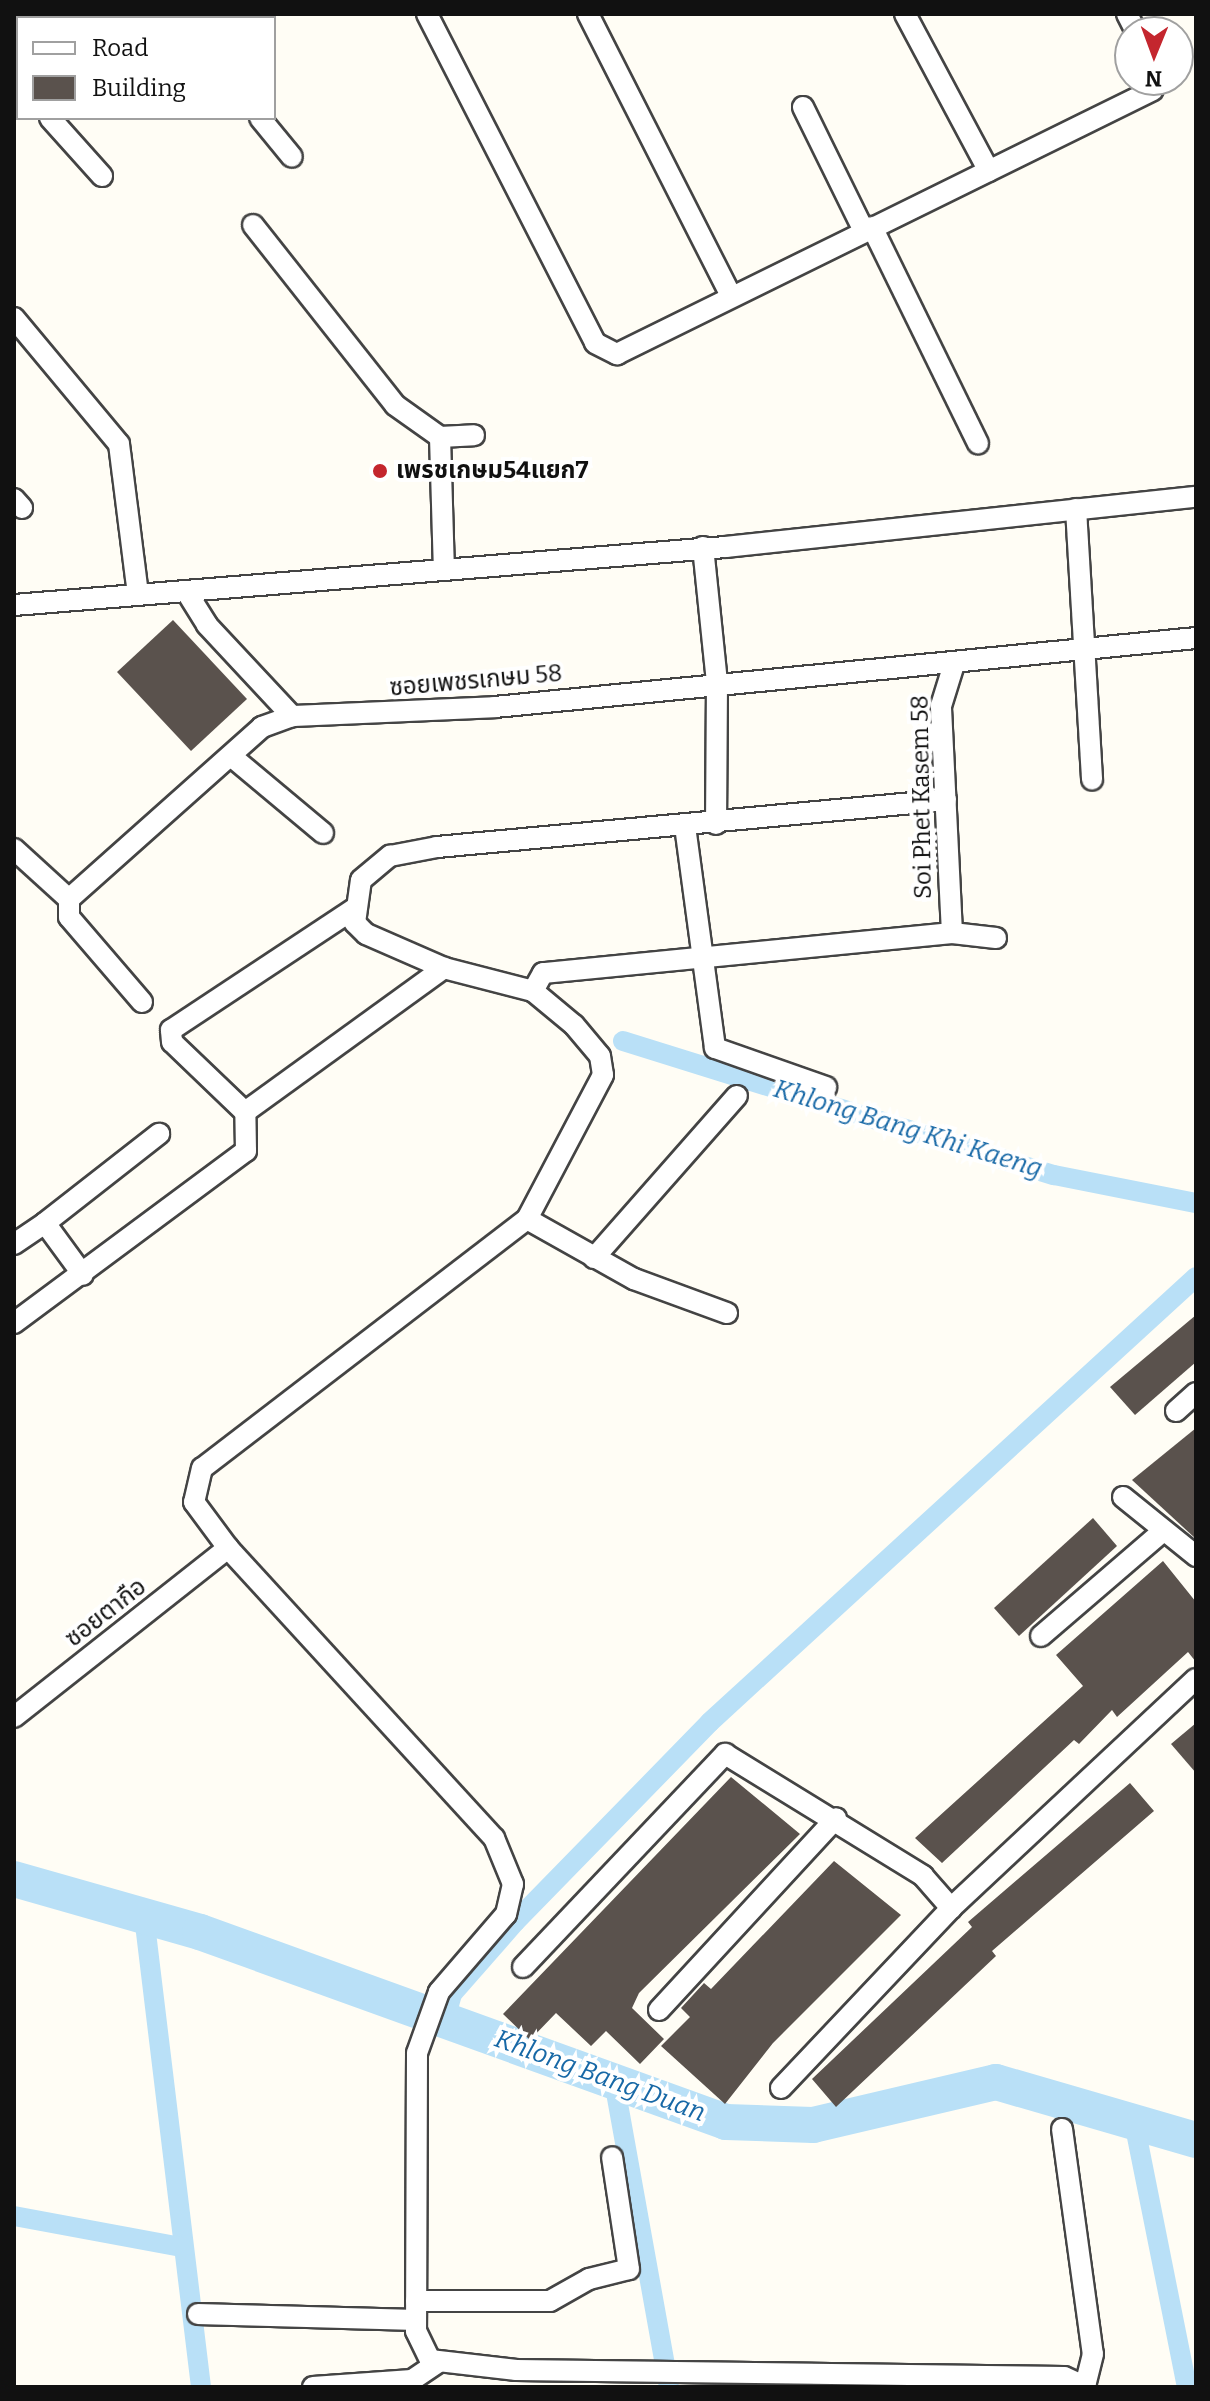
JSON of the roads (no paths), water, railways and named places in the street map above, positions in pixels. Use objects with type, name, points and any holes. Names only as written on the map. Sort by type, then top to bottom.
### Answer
[{"type":"street","points":[[427,14],[599,349],[617,354],[1141,96]]},
{"type":"street","points":[[588,14],[731,296]]},
{"type":"street","points":[[905,14],[989,171]]},
{"type":"street","points":[[803,107],[978,443]]},
{"type":"street","points":[[52,120],[102,176]]},
{"type":"street","points":[[262,120],[292,157]]},
{"type":"street","points":[[253,225],[395,405],[440,437],[474,435]]},
{"type":"street","points":[[14,318],[119,444],[138,594]]},
{"type":"street","points":[[440,437],[444,568]]},
{"type":"street","points":[[14,605],[703,547],[1196,497]]},
{"type":"street","points":[[1076,509],[1092,780]]},
{"type":"street","points":[[703,547],[717,683],[716,824]]},
{"type":"street","points":[[186,591],[207,625],[292,716]]},
{"type":"street","points":[[954,664],[1082,647],[1196,638]]},
{"type":"street","name":"ซอยเพชรเกษม 58","points":[[69,899],[262,727],[292,716],[495,707],[717,683],[954,664]]},
{"type":"street","name":"Soi Phet Kasem 58","points":[[952,933],[941,706],[954,664]]},
{"type":"street","points":[[231,756],[323,833]]},
{"type":"street","points":[[946,800],[390,856],[361,880],[355,908],[366,934],[444,968],[533,991],[574,1025],[600,1056],[603,1075],[527,1219],[202,1468],[194,1502],[228,1548],[494,1838],[508,1866],[513,1884],[506,1914],[439,1992],[417,2053],[416,2310],[424,2351],[437,2363],[517,2378],[621,2366],[1064,2377],[1086,2386],[1093,2354],[1062,2129]]},
{"type":"street","points":[[685,826],[701,963],[715,1048],[826,1087]]},
{"type":"street","points":[[14,849],[69,899],[69,917],[142,1002]]},
{"type":"street","points":[[14,1323],[83,1275],[246,1151],[245,1112],[172,1042],[171,1030],[355,908]]},
{"type":"street","points":[[533,991],[543,973],[701,963],[952,933],[996,938]]},
{"type":"street","points":[[245,1112],[444,968]]},
{"type":"street","points":[[594,1258],[737,1096]]},
{"type":"street","points":[[14,1244],[159,1134]]},
{"type":"street","points":[[527,1219],[594,1258],[727,1313]]},
{"type":"street","points":[[45,1223],[83,1275]]},
{"type":"street","points":[[1176,1411],[1196,1393]]},
{"type":"street","points":[[1123,1497],[1162,1532],[1196,1556]]},
{"type":"street","points":[[1041,1636],[1162,1532]]},
{"type":"street","name":"ซอยตากือ","points":[[14,1717],[228,1548]]},
{"type":"street","points":[[781,2088],[951,1908],[1196,1679]]},
{"type":"street","points":[[523,1967],[725,1754],[836,1818],[923,1876],[951,1908]]},
{"type":"street","points":[[659,2010],[836,1818]]},
{"type":"street","points":[[198,2314],[416,2310],[550,2301],[589,2279],[629,2269],[612,2157]]},
{"type":"street","points":[[313,2387],[404,2384],[437,2363]]},
{"type":"waterway","name":"Khlong Bang Khi Kaeng","points":[[623,1041],[1054,1175],[1196,1203]]},
{"type":"waterway","points":[[445,2020],[452,1994],[515,1922],[710,1722],[1196,1277]]},
{"type":"waterway","name":"Khlong Bang Duan","points":[[14,1879],[200,1932],[726,2122],[813,2125],[996,2082],[1196,2140]]},
{"type":"waterway","points":[[144,1916],[201,2387]]},
{"type":"waterway","points":[[615,2087],[669,2387]]},
{"type":"waterway","points":[[1133,2117],[1187,2387]]},
{"type":"waterway","points":[[14,2216],[181,2247]]},
{"type":"place","name":"เพรชเกษม54แยก7","points":[[380,471]]}]
